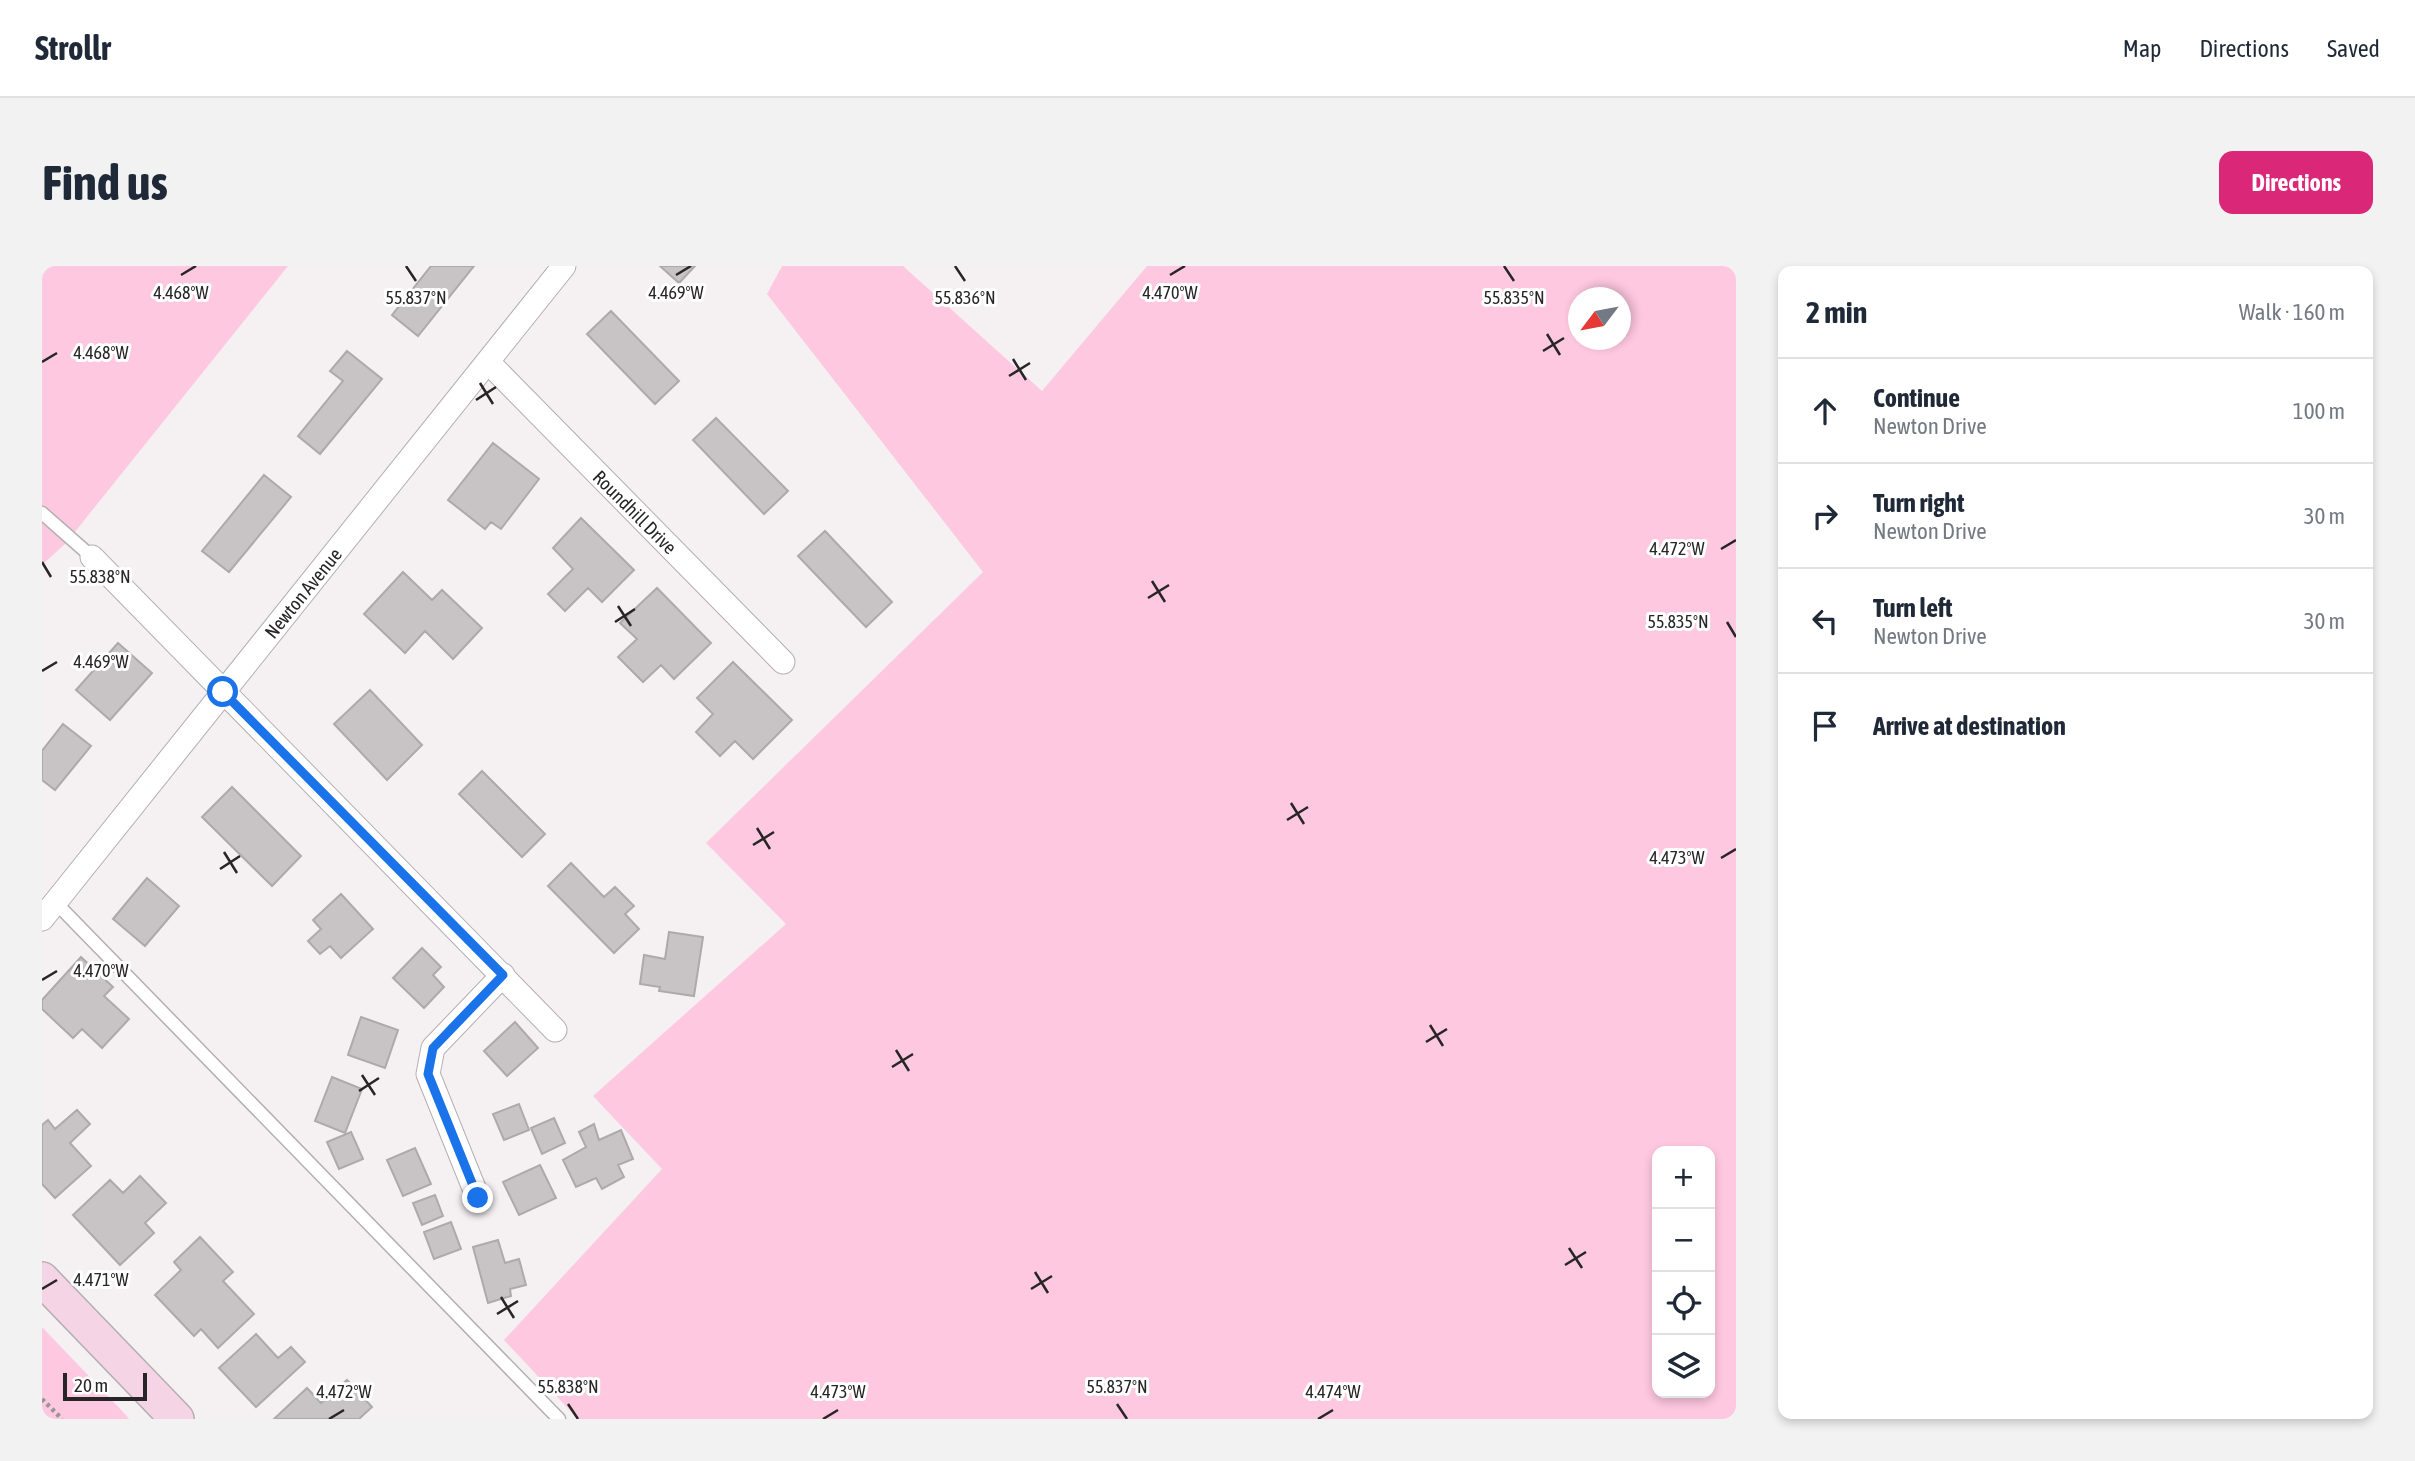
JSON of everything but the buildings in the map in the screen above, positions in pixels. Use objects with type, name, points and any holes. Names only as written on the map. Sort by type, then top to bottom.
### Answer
[{"type":"main road","points":[[42,1279],[177,1419]]},
{"type":"street","name":"Newton Avenue","points":[[49,911],[564,266]]},
{"type":"street","name":"Roundhill Drive","points":[[488,362],[783,662]]},
{"type":"street","points":[[92,557],[555,1030]]},
{"type":"street","points":[[478,1198],[428,1074],[433,1048],[503,975]]},
{"type":"lane","points":[[42,513],[92,557]]},
{"type":"lane","points":[[49,911],[559,1419]]},
{"type":"path","points":[[42,1399],[62,1419]]},
{"type":"shaded area","points":[[42,266],[288,266],[66,543],[42,565]]},
{"type":"shaded area","points":[[782,266],[903,266],[1042,391],[1147,266],[1736,266],[1736,1419],[578,1419],[504,1340],[662,1169],[593,1096],[786,924],[706,843],[983,572],[767,294]]},
{"type":"shaded area","points":[[42,1327],[125,1414],[129,1419],[42,1419]]},
{"type":"route","points":[[223,692],[503,975],[433,1048],[428,1074],[478,1198]]}]
